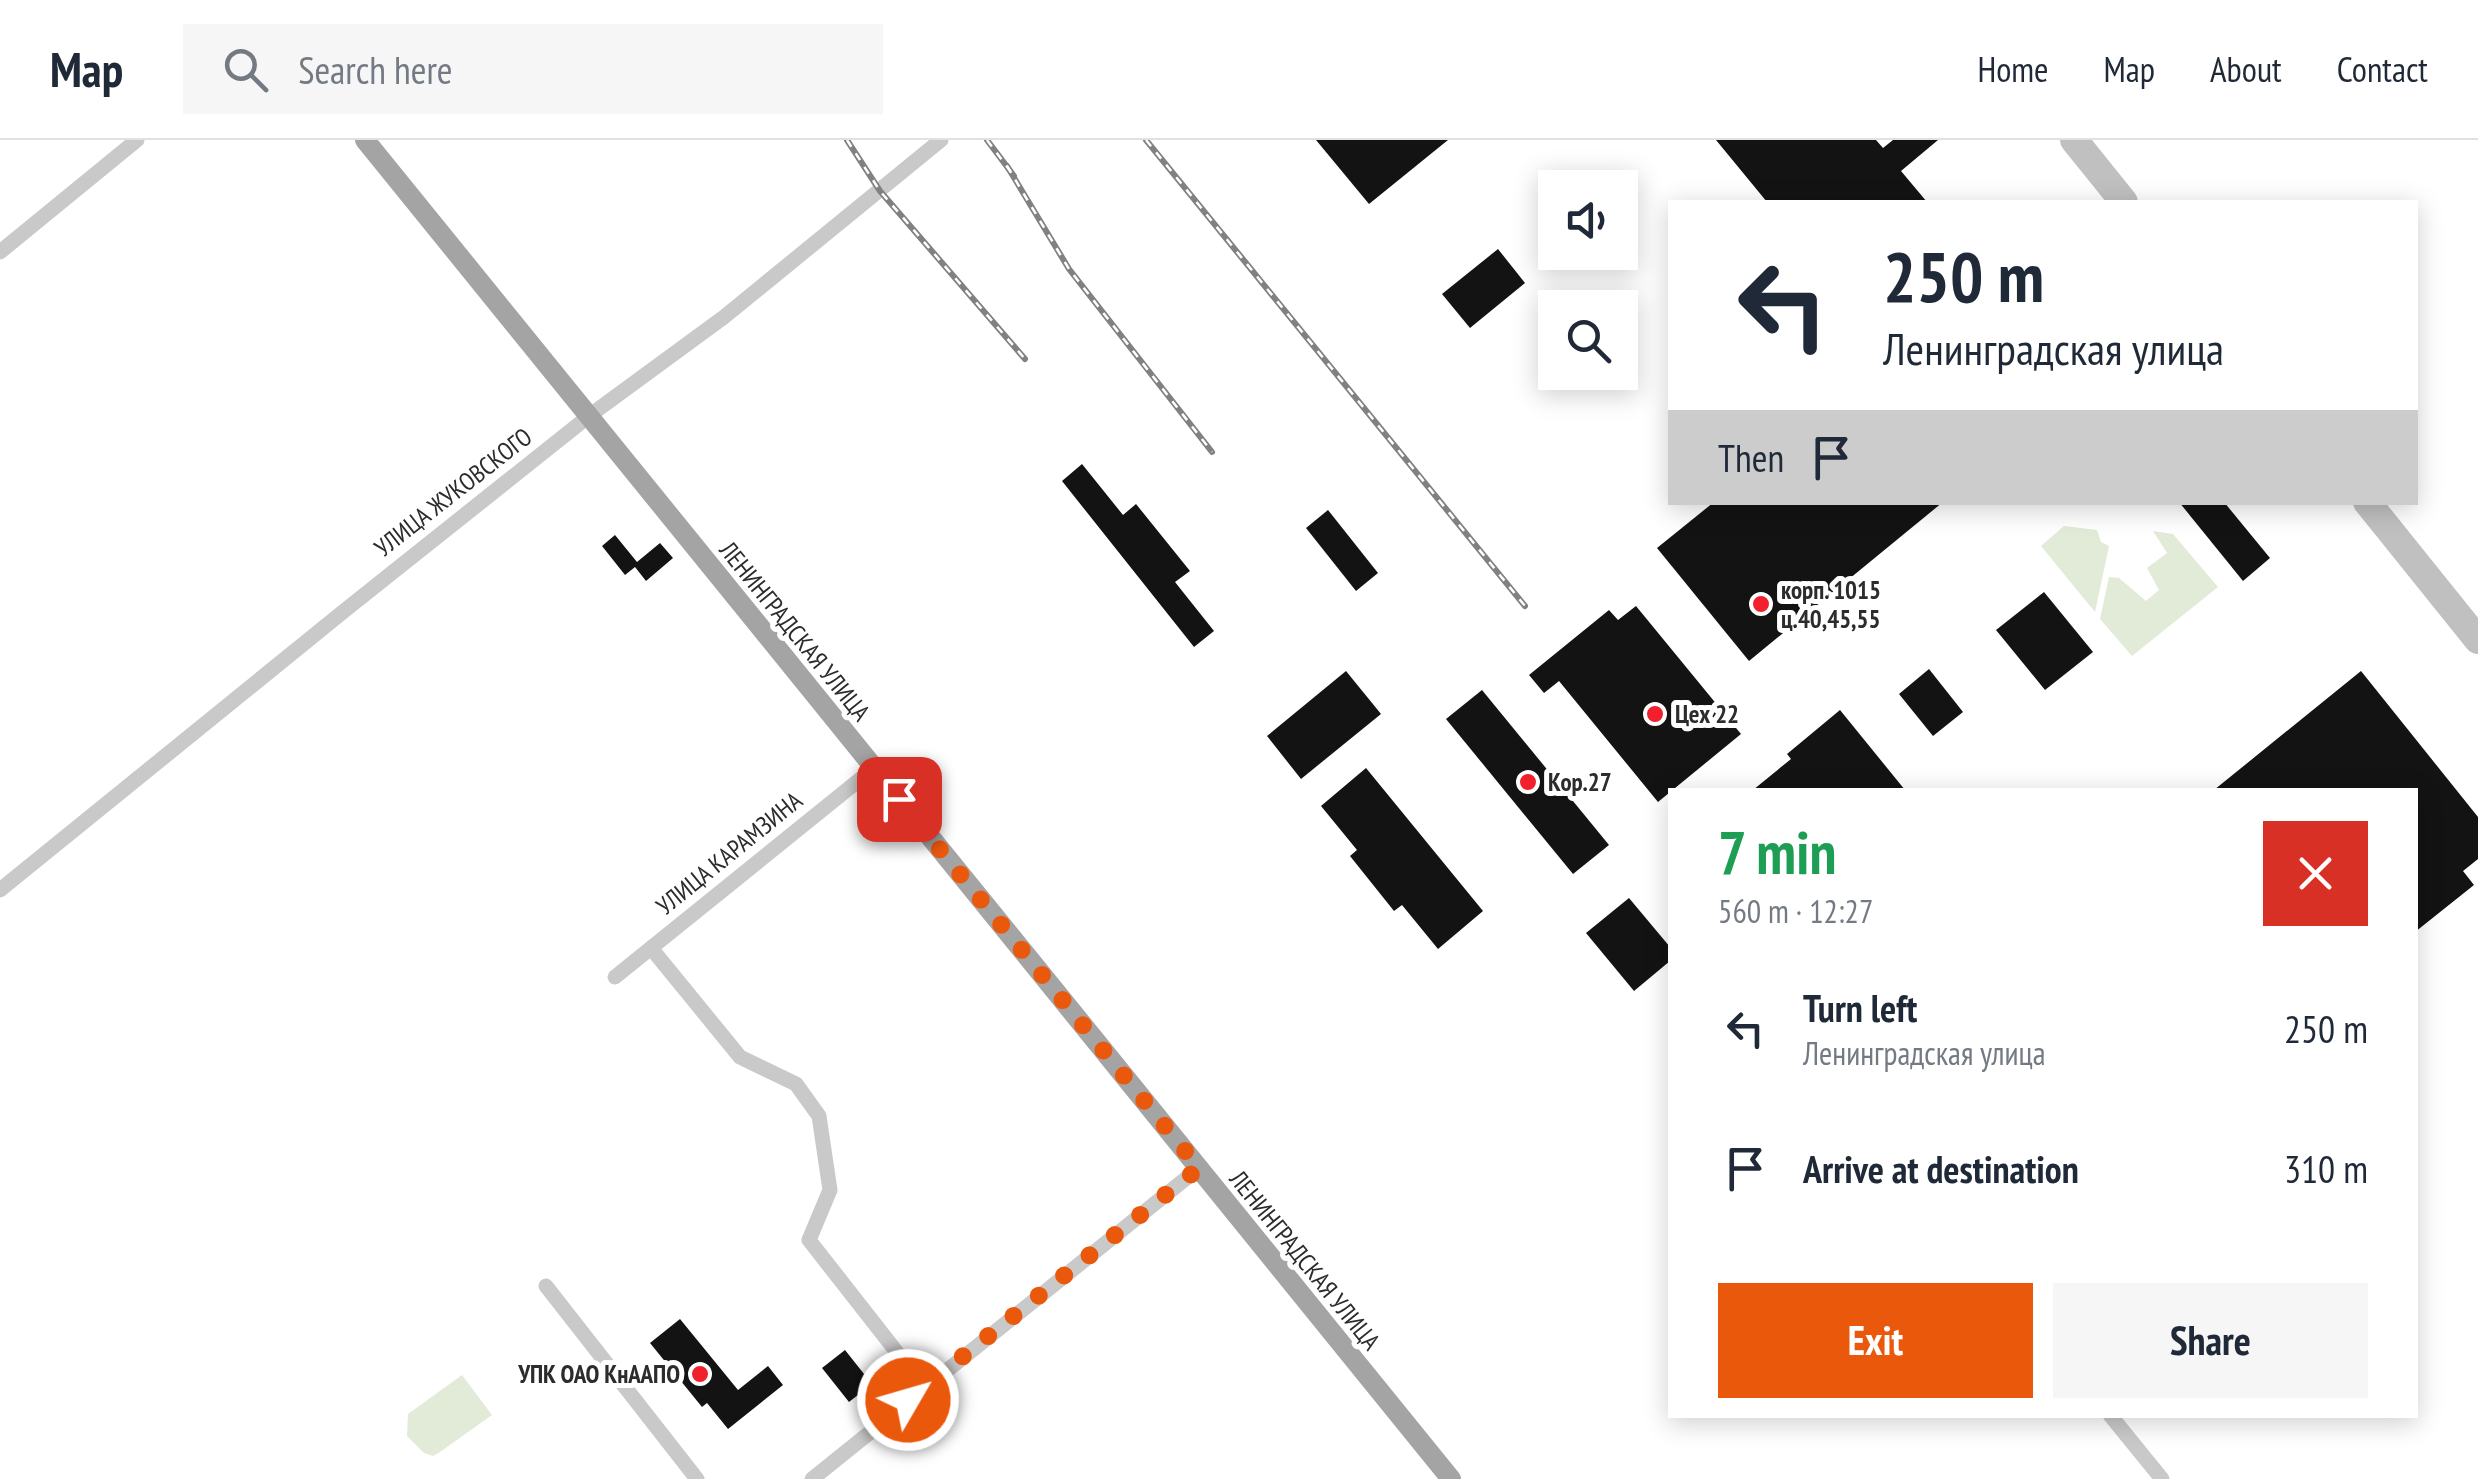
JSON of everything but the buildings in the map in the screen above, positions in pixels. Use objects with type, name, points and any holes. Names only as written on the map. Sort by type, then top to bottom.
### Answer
[{"type":"main road","name":"ЛЕНИНГРАДСКАЯ УЛИЦА","points":[[365,140],[1450,1479]]},
{"type":"street","points":[[0,252],[138,140]]},
{"type":"street","name":"УЛИЦА ЖУКОВСКОГО","points":[[0,890],[589,416],[724,317],[941,140]]},
{"type":"street","name":"УЛИЦА КАРАМЗИНА","points":[[615,978],[874,768]]},
{"type":"street","points":[[651,948],[740,1057],[796,1084],[819,1116],[830,1190],[809,1240],[910,1369],[908,1400]]},
{"type":"street","points":[[812,1479],[1199,1168]]},
{"type":"street","points":[[546,1286],[698,1479]]},
{"type":"street","points":[[2112,1418],[2162,1479]]},
{"type":"green space","points":[[2064,526],[2097,530],[2101,542],[2109,546],[2095,612],[2041,546]]},
{"type":"green space","points":[[2153,531],[2173,534],[2218,587],[2132,656],[2100,619],[2109,577],[2119,578],[2146,601],[2159,590],[2147,568],[2167,553]]},
{"type":"green space","points":[[462,1375],[492,1415],[433,1456],[424,1453],[407,1436],[408,1414]]},
{"type":"taxiway","points":[[2074,140],[2122,200]]},
{"type":"taxiway","points":[[2369,505],[2478,640]]},
{"type":"railway","points":[[847,140],[880,191],[1025,359]]},
{"type":"railway","points":[[987,140],[1014,176]]},
{"type":"railway","points":[[1146,140],[1525,606]]},
{"type":"railway","points":[[1007,166],[1069,269],[1212,452]]},
{"type":"place","name":"корп. 1015 ц.40,45,55","points":[[1761,604]]},
{"type":"place","name":"Цех 22","points":[[1655,714]]},
{"type":"place","name":"Кор.27","points":[[1528,782]]},
{"type":"place","name":"УПК ОАО КнААПО","points":[[700,1374]]},
{"type":"route","points":[[899,799],[1199,1168],[908,1400]]}]
